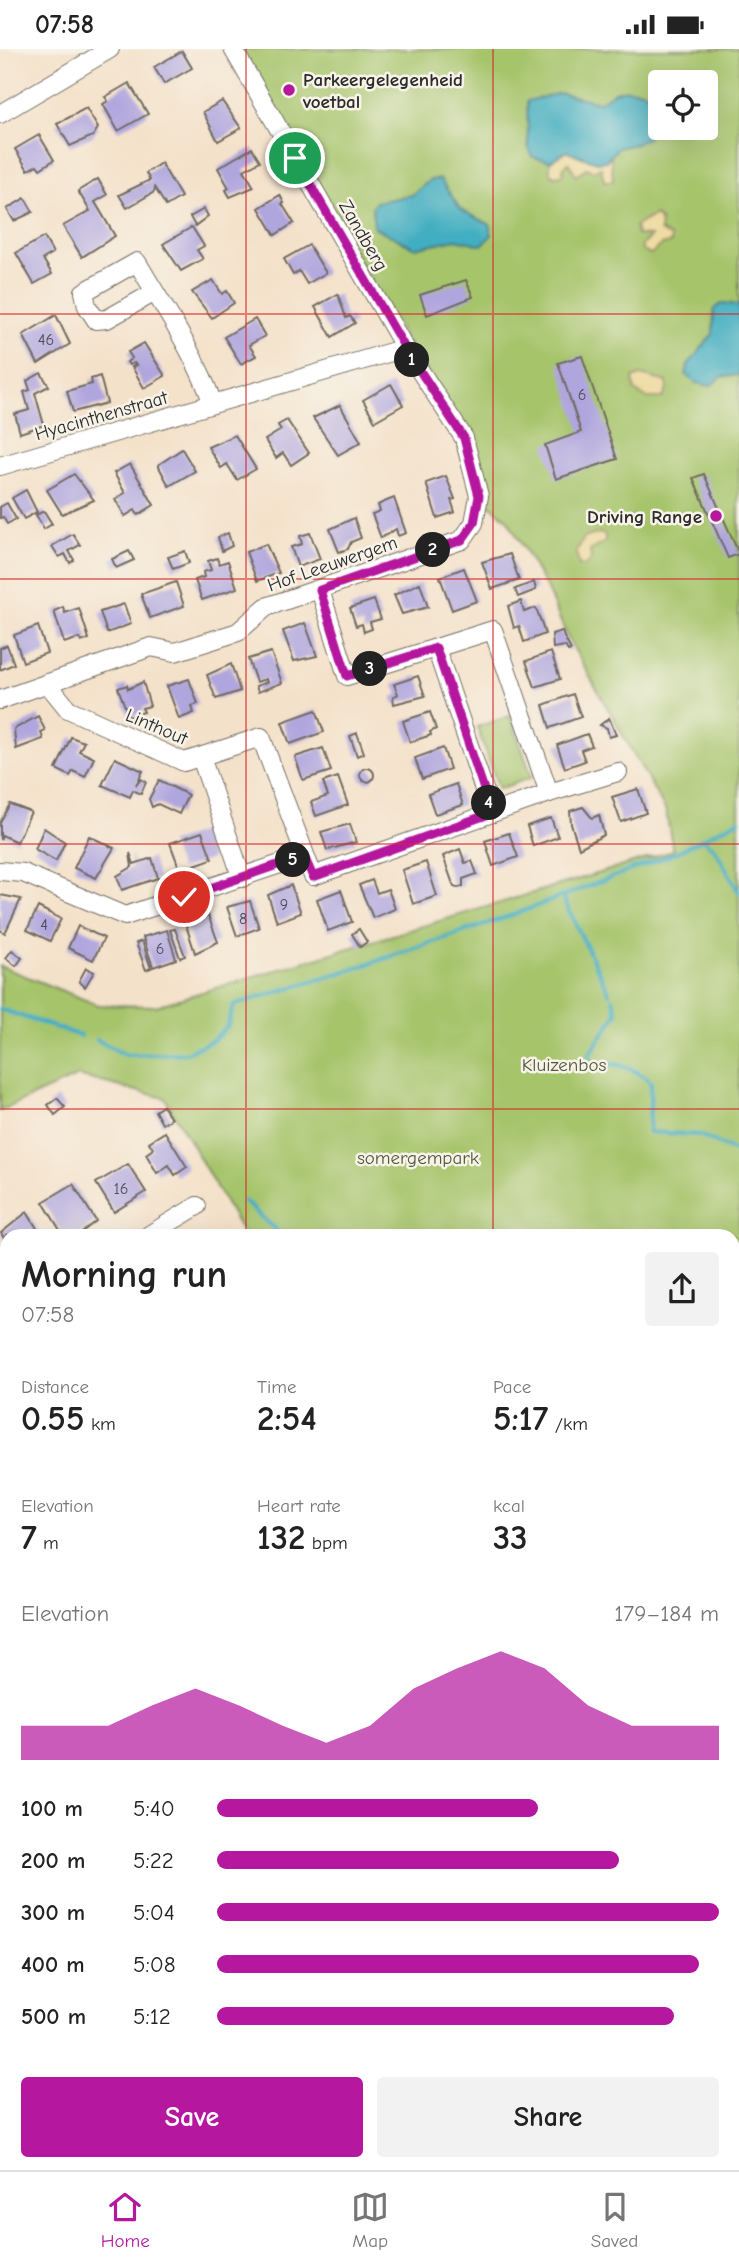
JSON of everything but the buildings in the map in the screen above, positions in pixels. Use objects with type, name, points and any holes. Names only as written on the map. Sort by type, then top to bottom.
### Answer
[{"type":"street","points":[[0,114],[110,49]]},
{"type":"street","name":"Zandberg","points":[[233,49],[405,348],[464,438]]},
{"type":"street","points":[[155,292],[202,372],[213,404]]},
{"type":"street","name":"Hyacinthenstraat","points":[[0,466],[405,348]]},
{"type":"street","name":"Hof Leeuwergem","points":[[0,700],[151,647],[175,652],[238,632],[266,607],[462,540],[474,523],[479,496],[464,438]]},
{"type":"street","points":[[320,590],[347,676],[493,629],[549,793]]},
{"type":"street","points":[[436,648],[492,813]]},
{"type":"street","name":"Linthout","points":[[47,683],[68,709],[184,762],[261,737],[304,856]]},
{"type":"street","points":[[201,757],[242,877]]},
{"type":"street","points":[[0,871],[23,873],[125,916],[304,856],[313,877],[549,793],[618,772]]},
{"type":"street","points":[[159,1229],[197,1206]]},
{"type":"green space","points":[[233,49],[739,49],[739,1229],[241,1229],[165,1098],[78,1076],[0,1111],[0,966],[98,1005],[156,1006],[673,851],[666,811],[568,638],[546,587],[507,519],[479,496],[464,438]]},
{"type":"green space","points":[[510,716],[532,777],[499,789],[477,727]]},
{"type":"sand","points":[[567,151],[587,159],[606,161],[611,155],[613,181],[604,181],[601,167],[593,171],[587,168],[576,175],[569,163],[564,166],[562,175],[554,176],[550,172],[550,161]]},
{"type":"sand","points":[[655,215],[661,222],[660,231],[671,237],[671,243],[661,245],[651,254],[642,251],[642,245],[651,236],[637,235],[635,226]]},
{"type":"sand","points":[[641,375],[667,382],[663,398],[647,398],[635,391],[633,378]]},
{"type":"sand","points":[[599,533],[605,535],[605,542],[590,551],[591,560],[585,566],[579,565],[576,552],[584,538]]},
{"type":"water","points":[[627,89],[643,91],[648,96],[648,137],[636,144],[618,148],[606,161],[597,162],[567,151],[550,161],[532,157],[528,145],[527,101],[560,93],[599,102],[614,92]]},
{"type":"water","points":[[440,179],[461,210],[489,224],[492,235],[482,245],[456,239],[415,248],[374,227],[372,207],[376,202],[412,195],[430,180]]},
{"type":"water","points":[[723,303],[739,305],[739,375],[721,377],[710,386],[696,383],[686,375],[688,365],[713,334],[714,309]]},
{"type":"waterway","points":[[675,853],[739,820]]},
{"type":"waterway","points":[[704,840],[715,849],[739,892]]},
{"type":"waterway","points":[[97,1040],[126,1055],[186,1053],[213,1040],[227,1027],[234,1005],[353,969],[513,915],[673,854]]},
{"type":"waterway","points":[[562,896],[609,993]]},
{"type":"waterway","points":[[613,999],[617,1013],[589,1055],[590,1060],[628,1068],[651,1082],[649,1132],[700,1135],[739,1153]]},
{"type":"waterway","points":[[0,1009],[81,1036]]},
{"type":"waterway","points":[[244,1201],[274,1229]]},
{"type":"place","name":"Parkeergelegenheid voetbal","points":[[289,90]]},
{"type":"place","name":"Driving Range","points":[[716,516]]},
{"type":"route","points":[[184,897],[304,856],[313,877],[492,813],[436,648],[347,676],[320,590],[462,540],[474,523],[479,496],[464,438],[405,348],[295,158]]},
{"type":"park label","name":"Kluizenbos","points":[[564,1064]]},
{"type":"park label","name":"somergempark","points":[[418,1157]]}]
